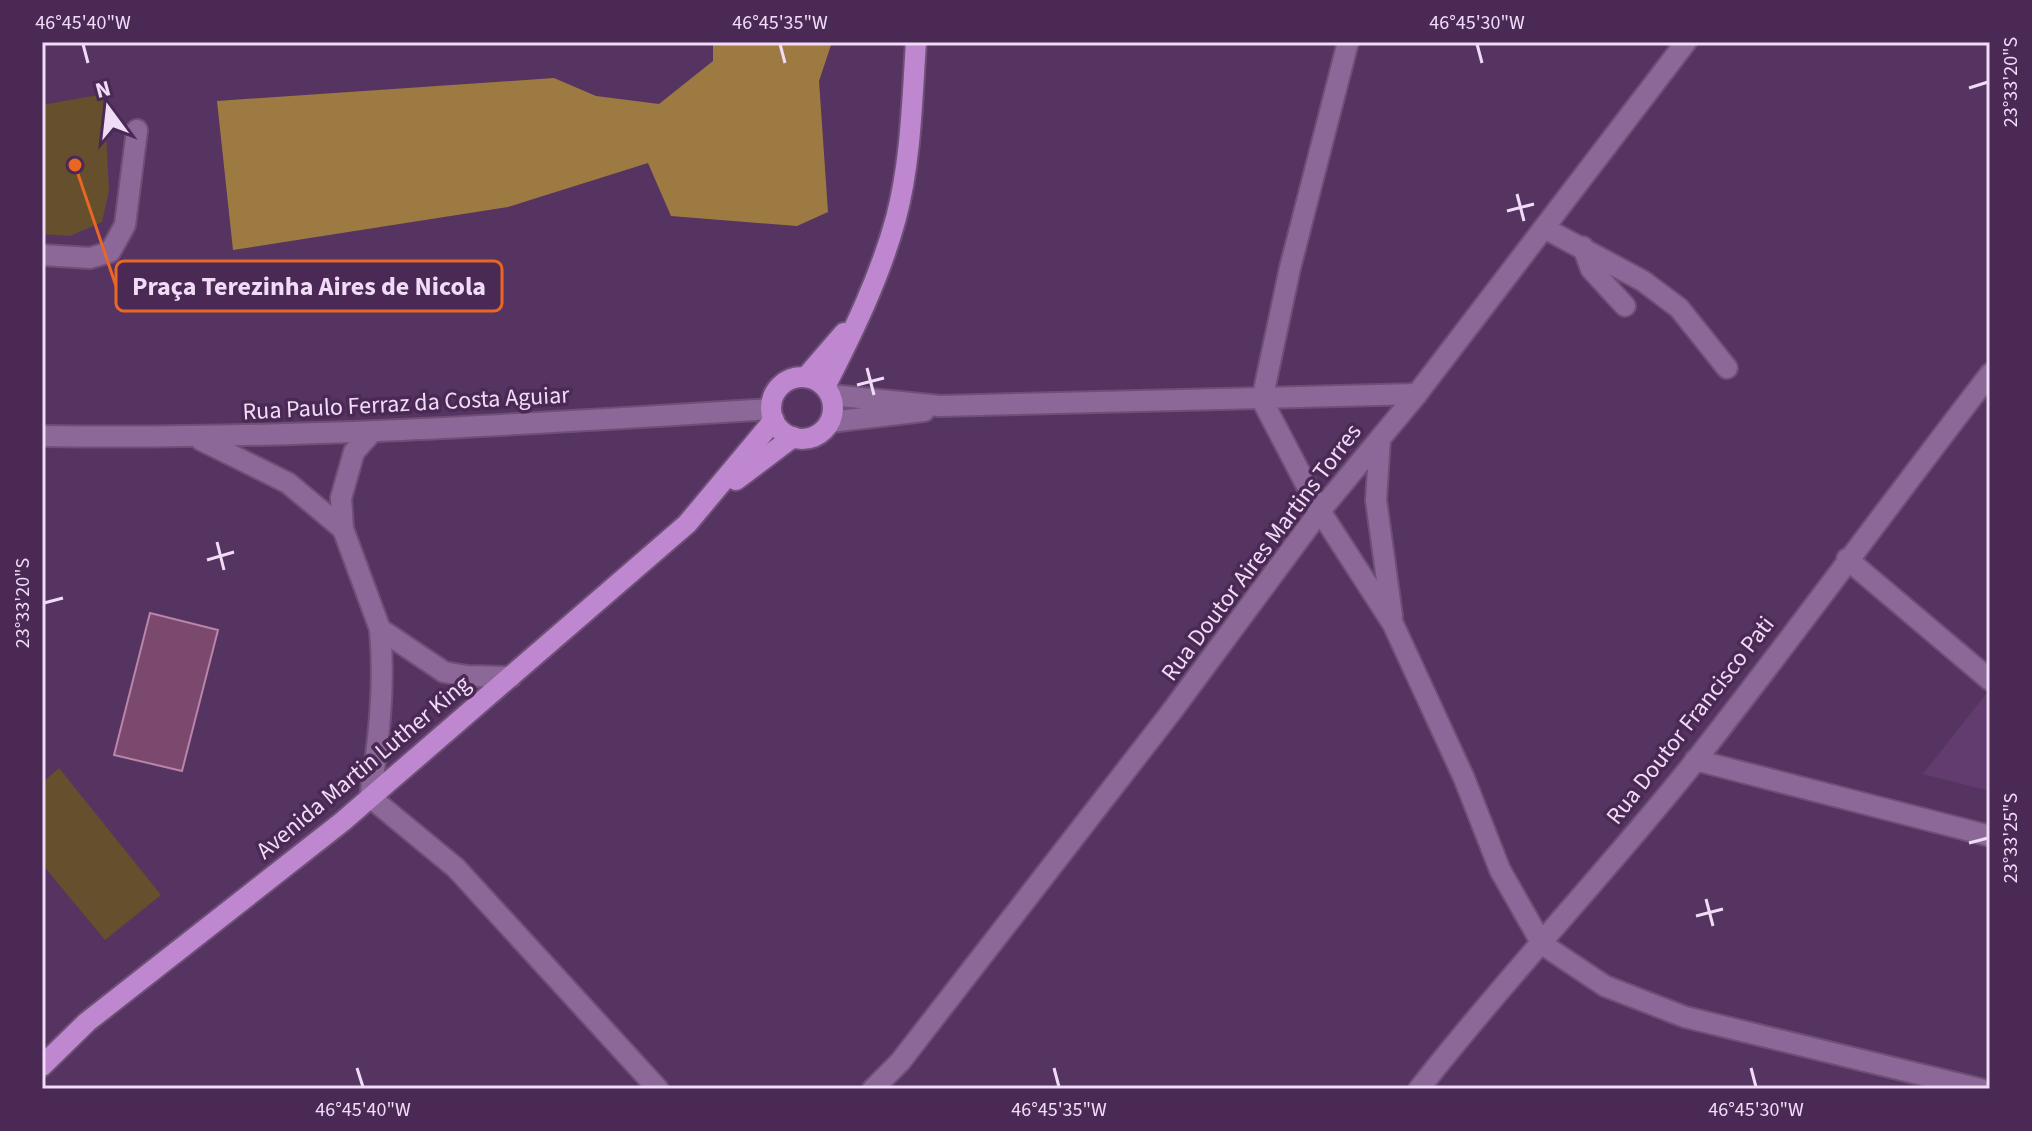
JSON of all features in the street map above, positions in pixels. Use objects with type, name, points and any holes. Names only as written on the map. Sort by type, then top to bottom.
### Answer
[{"type":"main road","points":[[828,391],[806,377],[793,378],[782,385],[773,414],[793,437],[807,438],[821,432],[830,422],[833,408],[828,391],[865,308],[896,217],[910,136],[916,42]]},
{"type":"main road","points":[[806,377],[865,308]]},
{"type":"main road","name":"Avenida Martin Luther King","points":[[42,1066],[87,1022],[370,797],[687,524],[711,499],[773,414]]},
{"type":"main road","name":"Avenida Martin Luther King","points":[[711,499],[793,437]]},
{"type":"street","points":[[1348,42],[1290,268],[1262,400],[1320,511],[1393,624],[1464,778],[1500,870],[1542,944],[1605,986],[1685,1017],[1980,1089]]},
{"type":"street","name":"Rua Doutor Aires Martins Torres","points":[[873,1089],[900,1062],[1172,711],[1320,511],[1417,394],[1686,42]]},
{"type":"street","points":[[42,255],[90,258],[110,252],[125,225],[137,130]]},
{"type":"street","points":[[1544,228],[1643,281],[1679,308],[1727,368]]},
{"type":"street","points":[[1583,247],[1591,269],[1625,306]]},
{"type":"street","name":"Rua Doutor Francisco Pati","points":[[1419,1089],[1481,1010],[1542,944],[1695,760],[1990,374]]},
{"type":"street","points":[[828,391],[940,406],[1417,394]]},
{"type":"street","points":[[830,422],[909,415],[940,406]]},
{"type":"street","name":"Rua Paulo Ferraz da Costa Aguiar","points":[[42,436],[198,439],[370,434],[773,414]]},
{"type":"street","points":[[370,434],[354,452],[345,472],[341,498],[343,529],[380,629],[384,676],[382,725],[370,797],[456,868],[658,1089]]},
{"type":"street","points":[[198,439],[288,483],[343,529]]},
{"type":"street","points":[[1380,439],[1376,500],[1393,624]]},
{"type":"street","points":[[1847,559],[1990,680]]},
{"type":"street","points":[[380,629],[444,672],[511,677]]},
{"type":"street","points":[[1695,760],[1990,836]]},
{"type":"shaded area","points":[[713,42],[832,42],[819,81],[828,212],[797,226],[671,216],[648,163],[508,207],[233,250],[217,101],[554,78],[596,96],[659,104],[713,61]]},
{"type":"shaded area","points":[[104,94],[109,190],[102,222],[70,236],[42,234],[42,105]]},
{"type":"shaded area","points":[[1990,689],[1990,791],[1923,774]]},
{"type":"shaded area","points":[[59,768],[161,895],[105,940],[42,864],[42,783]]},
{"type":"building","points":[[150,613],[218,630],[182,771],[114,755]]},
{"type":"place","name":"Praça Terezinha Aires de Nicola","points":[[75,165]]}]
